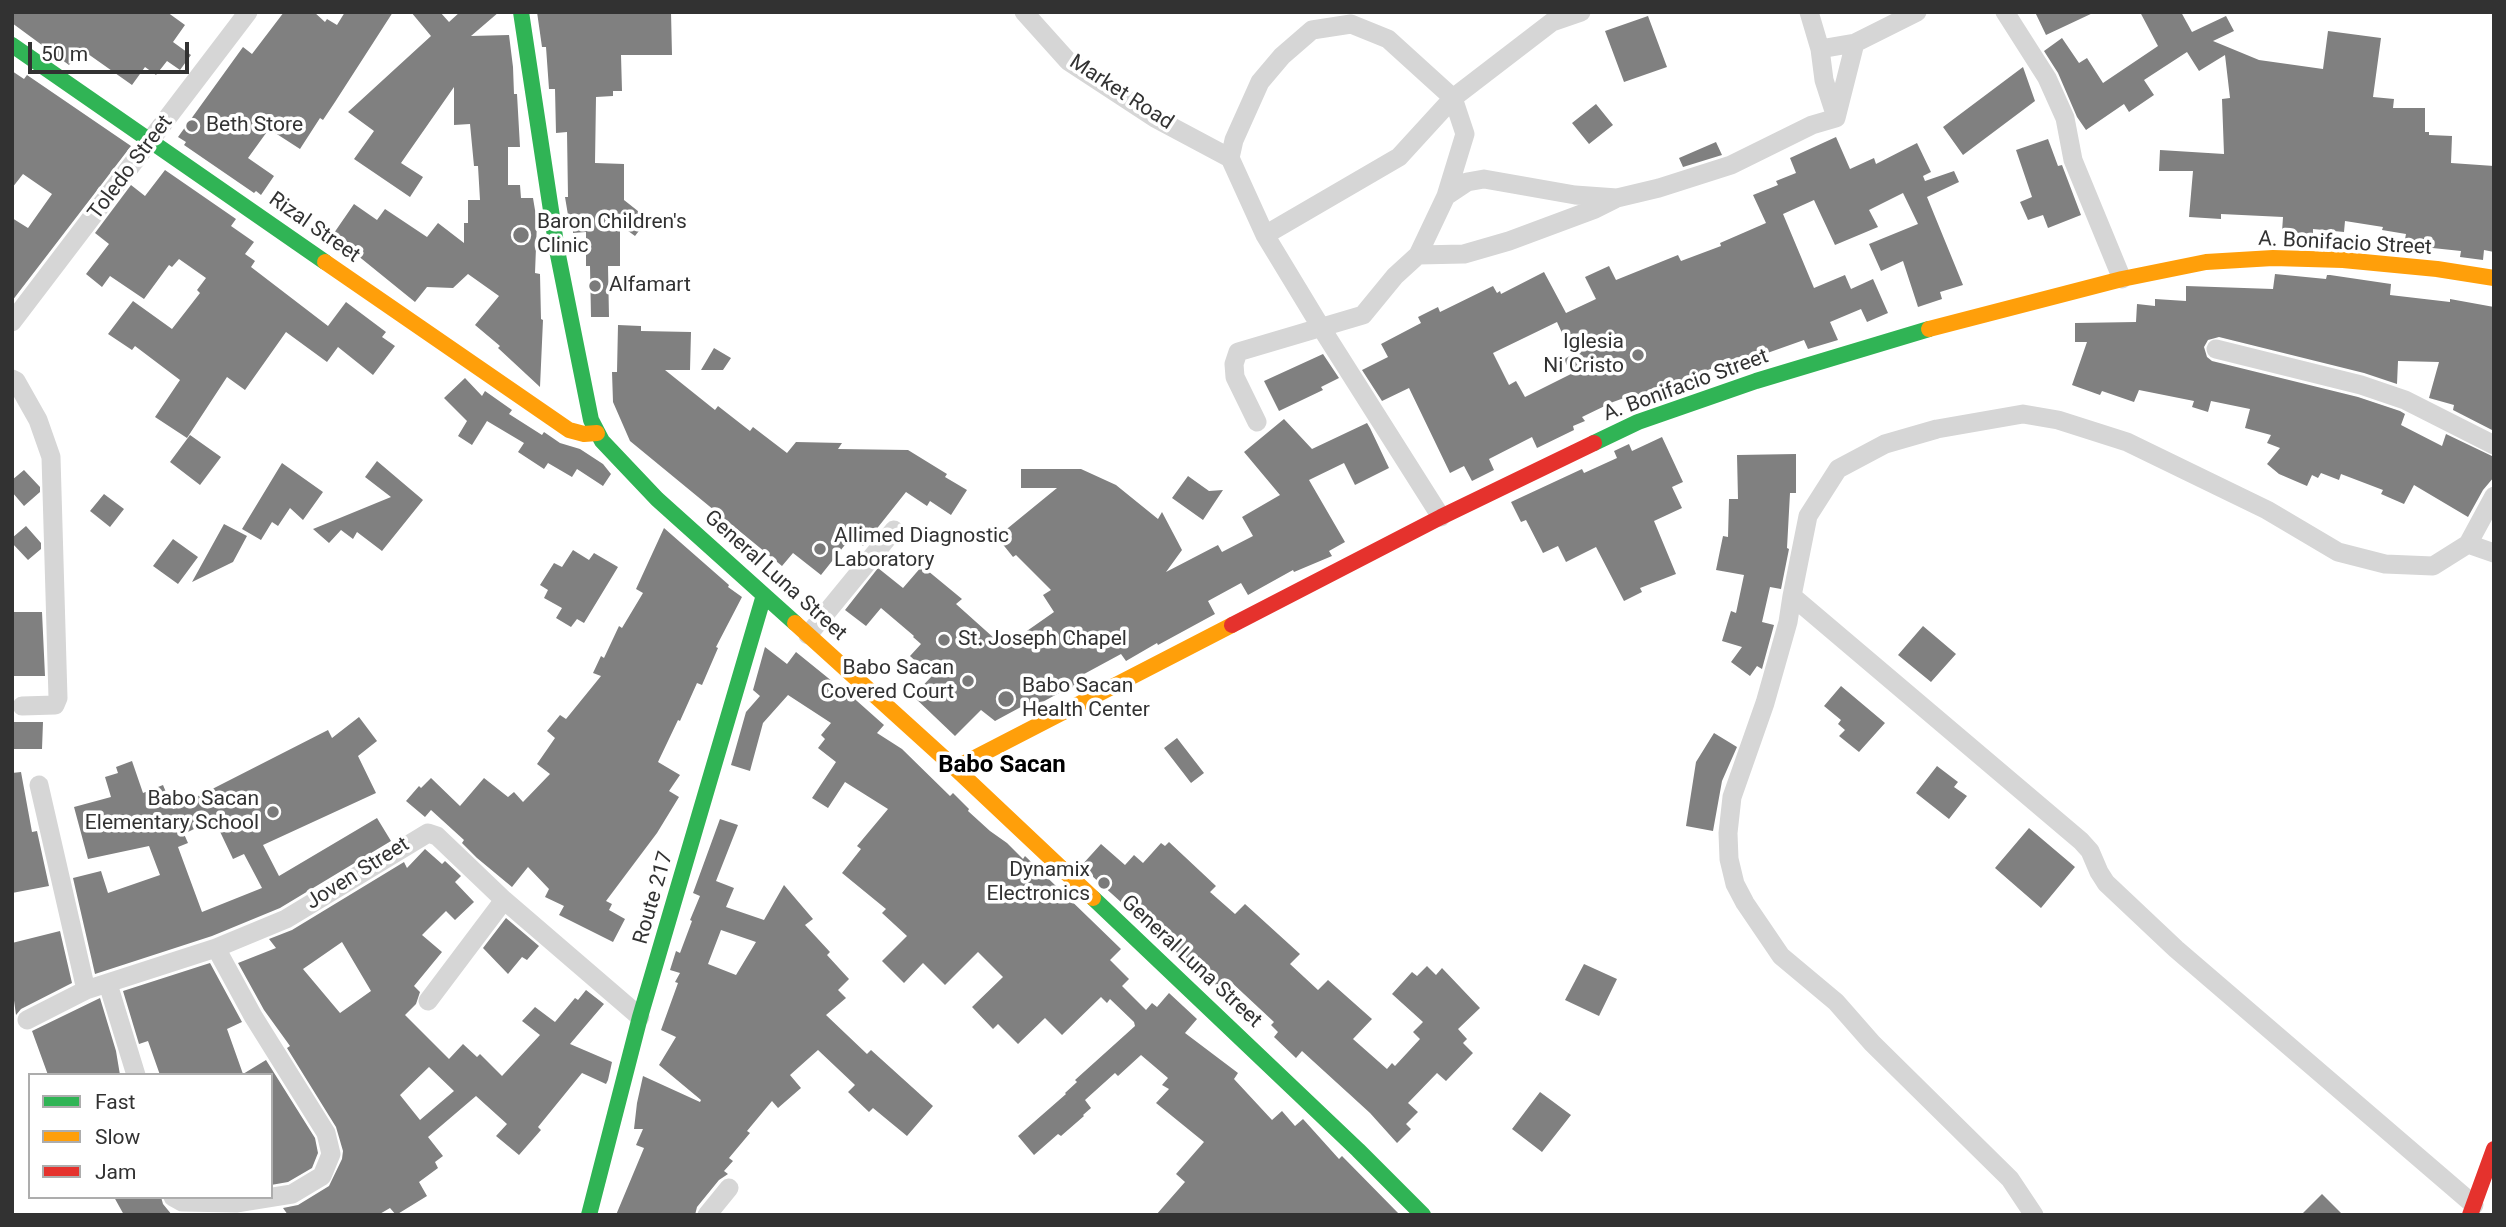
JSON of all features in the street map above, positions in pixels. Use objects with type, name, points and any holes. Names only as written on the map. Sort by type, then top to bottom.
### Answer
[{"type":"main road","name":"General Luna Street","points":[[521,12],[557,250],[584,393],[597,433],[608,449],[657,499],[955,768],[1338,1130],[1423,1215]]},
{"type":"main road","name":"Rizal Street","points":[[12,45],[569,430],[584,434],[597,433]]},
{"type":"main road","name":"A. Bonifacio Street","points":[[955,768],[1441,517],[1638,422],[1755,381],[1930,329],[2122,279],[2206,262],[2273,258],[2343,260],[2437,269],[2494,278]]},
{"type":"main road","name":"Route 217","points":[[589,1215],[640,1017],[764,595]]},
{"type":"main road","points":[[2472,1210],[2494,1149]]},
{"type":"street","name":"Toledo Street","points":[[15,314],[152,141],[248,12]]},
{"type":"street","name":"Market Road","points":[[1024,12],[1068,61],[1155,118],[1230,158]]},
{"type":"street","points":[[1265,235],[1399,158],[1453,98],[1552,22],[1581,12]]},
{"type":"street","points":[[1809,12],[1820,49],[1824,80],[1836,118]]},
{"type":"street","points":[[1820,49],[1855,43],[1917,12]]},
{"type":"street","points":[[2005,12],[2047,78],[2065,118],[2073,160],[2122,279]]},
{"type":"street","points":[[1257,422],[1235,377],[1234,364],[1238,352],[1322,329],[1363,315],[1395,276],[1418,255],[1446,196],[1465,134],[1453,98],[1388,39],[1350,24],[1312,30],[1283,56],[1260,82],[1234,140],[1230,158],[1265,235],[1322,329],[1441,517]]},
{"type":"street","points":[[1836,118],[1855,43]]},
{"type":"street","points":[[1418,255],[1464,254],[1519,237],[1617,198],[1731,165],[1812,125],[1836,118]]},
{"type":"street","points":[[1446,196],[1467,182],[1484,179],[1575,195],[1617,198]]},
{"type":"street","points":[[2216,349],[2361,385],[2405,400],[2494,445]]},
{"type":"street","points":[[12,379],[16,381],[38,420],[51,457],[58,685],[58,703],[55,705],[22,706]]},
{"type":"street","points":[[2034,1215],[2010,1179],[1882,1053],[1836,1002],[1781,956],[1735,884],[1729,859],[1728,832],[1732,797],[1765,702],[1788,622],[1808,516],[1838,469],[1885,444],[1937,429],[2023,414],[2058,420],[2127,443],[2267,510],[2338,552],[2385,564],[2433,566],[2468,544],[2494,496]]},
{"type":"street","points":[[808,635],[894,530]]},
{"type":"street","points":[[2468,544],[2494,553]]},
{"type":"street","points":[[1792,596],[2081,841],[2090,851],[2106,883],[2472,1210]]},
{"type":"street","points":[[39,785],[86,990]]},
{"type":"street","name":"Joven Street","points":[[27,1020],[86,990],[216,947],[286,919],[428,832],[438,836],[504,900],[640,1017]]},
{"type":"street","points":[[428,1002],[504,900]]},
{"type":"street","points":[[177,1199],[237,1209],[292,1194],[322,1177],[331,1154],[326,1133],[253,1016],[216,947]]},
{"type":"street","points":[[108,984],[135,1073]]},
{"type":"street","points":[[707,1215],[729,1188]]},
{"type":"building","points":[[12,12],[167,12],[185,25],[173,42],[191,55],[180,70],[167,61],[156,75],[145,67],[132,85],[81,49],[69,65],[12,23]]},
{"type":"building","points":[[284,12],[314,12],[325,22],[327,19],[337,25],[345,12],[393,12],[323,120],[320,118],[300,149],[269,129],[248,158],[274,176],[261,195],[256,191],[254,193],[184,145],[186,142],[178,137],[243,47],[252,54]]},
{"type":"building","points":[[411,12],[440,12],[449,22],[460,12],[499,12],[471,36],[509,35],[514,94],[517,94],[520,147],[508,147],[508,185],[520,185],[521,198],[533,198],[537,222],[535,273],[540,274],[543,320],[540,387],[475,325],[499,296],[468,274],[453,288],[427,287],[415,302],[357,255],[359,252],[353,249],[355,247],[334,233],[354,204],[377,220],[385,209],[427,237],[438,223],[464,243],[464,223],[468,223],[468,200],[480,200],[478,166],[474,166],[470,124],[454,125],[454,87],[401,163],[423,177],[410,197],[354,159],[374,131],[348,112],[431,36]]},
{"type":"building","points":[[537,12],[671,12],[672,55],[621,55],[622,91],[613,91],[613,96],[596,97],[595,163],[624,164],[624,200],[648,219],[635,236],[620,225],[620,266],[608,266],[609,317],[591,317],[586,232],[573,233],[573,221],[569,221],[565,197],[568,197],[567,132],[556,133],[555,89],[549,89],[546,47],[542,47]]},
{"type":"building","points":[[2035,12],[2095,12],[2046,35]]},
{"type":"building","points":[[2140,12],[2181,12],[2192,32],[2226,16],[2234,31],[2213,41],[2259,60],[2323,69],[2328,31],[2381,38],[2373,97],[2394,99],[2393,108],[2425,108],[2425,132],[2429,132],[2429,135],[2452,136],[2451,163],[2494,166],[2494,252],[2484,250],[2483,260],[2460,257],[2461,251],[2423,247],[2422,252],[2403,249],[2406,234],[2345,221],[2344,232],[2313,229],[2313,234],[2282,232],[2283,217],[2221,214],[2221,219],[2189,217],[2193,171],[2159,171],[2160,150],[2224,154],[2222,99],[2230,98],[2225,55],[2199,71],[2187,52],[2144,80],[2154,95],[2129,112],[2124,104],[2086,130],[2044,51],[2062,38],[2079,63],[2087,58],[2103,83],[2158,46]]},
{"type":"building","points":[[1648,16],[1667,67],[1624,82],[1605,31]]},
{"type":"building","points":[[2023,67],[2035,101],[1963,155],[1943,127]]},
{"type":"building","points":[[12,71],[24,79],[27,75],[131,146],[12,301],[12,218],[28,228],[52,194],[23,174],[12,188]]},
{"type":"building","points":[[1596,104],[1613,125],[1589,144],[1572,123]]},
{"type":"building","points":[[1836,137],[1850,169],[1874,158],[1876,164],[1917,143],[1931,172],[1923,176],[1925,181],[1954,171],[1959,182],[1927,197],[1963,285],[1940,292],[1942,299],[1918,307],[1903,261],[1881,271],[1869,244],[1918,224],[1903,193],[1869,210],[1878,227],[1835,245],[1814,200],[1783,214],[1814,288],[1845,275],[1851,289],[1873,279],[1888,313],[1867,322],[1861,309],[1830,322],[1838,340],[1808,349],[1804,340],[1725,368],[1723,364],[1637,398],[1635,394],[1613,402],[1582,417],[1585,421],[1573,426],[1574,430],[1537,448],[1532,437],[1489,459],[1494,470],[1472,481],[1464,466],[1450,473],[1409,388],[1382,401],[1362,370],[1388,357],[1381,344],[1421,323],[1418,317],[1438,307],[1440,312],[1493,286],[1497,293],[1500,291],[1501,294],[1544,272],[1566,313],[1596,299],[1585,277],[1609,266],[1616,280],[1678,255],[1681,261],[1721,246],[1720,243],[1766,223],[1753,195],[1778,185],[1776,181],[1796,173],[1790,158]],"holes":[[[1557,322],[1572,355],[1564,359],[1571,374],[1525,397],[1516,381],[1509,385],[1493,353]]]},
{"type":"building","points":[[2048,139],[2058,166],[2062,165],[2081,215],[2048,228],[2043,215],[2028,220],[2020,202],[2032,197],[2016,150]]},
{"type":"building","points":[[1716,142],[1722,155],[1683,167],[1679,158]]},
{"type":"building","points":[[165,170],[236,219],[231,226],[254,242],[245,254],[255,261],[251,267],[328,326],[346,302],[386,332],[382,337],[395,346],[373,375],[338,347],[327,362],[286,332],[245,390],[227,377],[187,438],[155,417],[180,380],[135,346],[132,350],[108,334],[133,301],[172,329],[200,293],[197,290],[206,278],[179,259],[172,267],[169,265],[144,299],[110,276],[102,287],[86,274],[109,244],[95,233],[131,185],[145,196]]},
{"type":"building","points":[[2275,274],[2326,279],[2327,275],[2330,275],[2391,284],[2390,295],[2450,302],[2450,299],[2494,307],[2494,431],[2453,410],[2454,405],[2429,398],[2439,362],[2398,361],[2397,384],[2364,373],[2219,337],[2208,340],[2204,347],[2207,357],[2212,361],[2358,397],[2400,411],[2405,414],[2401,425],[2442,446],[2446,434],[2494,457],[2494,477],[2483,490],[2468,517],[2414,485],[2404,504],[2381,494],[2383,490],[2341,474],[2339,480],[2321,473],[2318,478],[2312,475],[2307,486],[2279,474],[2267,464],[2280,448],[2267,443],[2271,435],[2245,428],[2250,409],[2211,401],[2208,412],[2192,407],[2194,401],[2139,390],[2134,402],[2102,391],[2100,395],[2072,385],[2087,342],[2075,342],[2075,323],[2136,322],[2137,304],[2155,306],[2155,299],[2186,301],[2186,286],[2273,289]]},
{"type":"building","points":[[618,325],[641,326],[641,331],[691,332],[690,370],[665,370],[715,410],[718,406],[750,431],[753,427],[787,453],[796,442],[842,443],[838,449],[908,450],[967,490],[951,515],[930,501],[927,506],[906,492],[863,546],[852,536],[821,575],[793,553],[782,566],[630,441],[613,402],[612,372],[617,372]]},
{"type":"building","points":[[714,348],[731,358],[723,370],[701,370]]},
{"type":"building","points":[[1323,354],[1339,378],[1321,387],[1323,390],[1279,411],[1264,381]]},
{"type":"building","points":[[465,378],[482,396],[485,391],[512,410],[509,414],[542,435],[544,432],[560,443],[580,449],[603,464],[611,474],[603,486],[577,469],[572,477],[548,463],[544,469],[518,452],[524,443],[487,421],[472,445],[458,436],[467,421],[444,398]]},
{"type":"building","points":[[1284,419],[1312,449],[1367,423],[1370,428],[1389,468],[1355,485],[1344,463],[1309,480],[1345,542],[1329,551],[1332,556],[1294,572],[1293,570],[1248,595],[1241,583],[1208,601],[1215,614],[1126,661],[1121,654],[1073,680],[1076,685],[1062,694],[1061,692],[1035,706],[1032,701],[995,721],[981,710],[955,736],[913,696],[932,676],[910,656],[921,644],[881,608],[866,626],[845,610],[878,568],[903,588],[922,566],[962,599],[956,604],[1004,647],[1054,612],[1043,595],[1051,590],[1016,555],[1013,557],[997,537],[1057,488],[1021,488],[1021,469],[1081,469],[1116,485],[1158,519],[1162,512],[1182,550],[1166,572],[1218,545],[1222,552],[1253,536],[1242,517],[1280,495],[1244,452]]},
{"type":"building","points":[[190,435],[221,457],[200,485],[170,462]]},
{"type":"building","points":[[1662,437],[1683,482],[1672,487],[1682,508],[1654,521],[1676,574],[1640,588],[1642,592],[1624,601],[1596,547],[1566,562],[1558,546],[1543,553],[1526,520],[1521,522],[1511,502],[1582,469],[1584,473],[1617,458],[1614,451],[1629,444],[1632,451]]},
{"type":"building","points":[[1796,454],[1796,493],[1790,493],[1789,549],[1781,589],[1770,587],[1762,622],[1774,625],[1762,669],[1757,666],[1750,676],[1731,662],[1742,647],[1722,641],[1731,611],[1736,613],[1744,575],[1716,570],[1723,536],[1728,537],[1729,499],[1738,499],[1737,455]]},
{"type":"building","points":[[377,461],[423,500],[382,551],[357,532],[353,539],[341,530],[329,543],[313,529],[391,497],[365,477]]},
{"type":"building","points":[[282,463],[323,492],[303,520],[290,508],[278,526],[272,522],[261,540],[242,529]]},
{"type":"building","points":[[24,470],[40,487],[40,492],[24,506],[12,492],[12,480]]},
{"type":"building","points":[[1188,476],[1209,491],[1223,490],[1203,520],[1172,498]]},
{"type":"building","points":[[104,494],[124,509],[110,527],[90,511]]},
{"type":"building","points":[[224,524],[247,536],[233,562],[192,582]]},
{"type":"building","points":[[26,526],[41,543],[41,549],[28,560],[12,543],[12,538]]},
{"type":"building","points":[[664,528],[742,597],[716,647],[718,648],[702,685],[697,683],[658,762],[680,775],[669,791],[679,797],[657,833],[606,901],[612,904],[609,910],[625,919],[613,942],[559,915],[564,906],[545,897],[549,889],[528,867],[512,887],[477,858],[462,843],[464,840],[431,810],[425,817],[406,801],[419,786],[421,788],[431,778],[460,806],[484,778],[508,797],[514,792],[523,802],[550,774],[537,764],[555,738],[547,731],[560,715],[566,719],[601,676],[593,673],[601,656],[604,658],[619,626],[622,628],[643,593],[636,589]]},
{"type":"building","points":[[173,539],[198,557],[178,584],[153,566]]},
{"type":"building","points":[[573,550],[589,560],[594,553],[618,567],[584,623],[577,619],[571,627],[556,618],[562,608],[544,598],[548,590],[540,585],[554,563],[562,567]]},
{"type":"building","points":[[12,612],[42,612],[45,676],[12,676]]},
{"type":"building","points":[[1923,626],[1956,654],[1931,682],[1898,655]]},
{"type":"building","points":[[765,647],[787,664],[796,652],[884,725],[877,733],[902,749],[950,796],[953,793],[990,831],[1023,859],[1025,856],[1121,949],[1110,960],[1129,979],[1122,986],[1146,1010],[1152,1003],[1157,1007],[1169,993],[1197,1019],[1185,1033],[1238,1073],[1234,1079],[1272,1120],[1282,1111],[1295,1126],[1303,1119],[1339,1159],[1342,1156],[1400,1215],[1156,1215],[1185,1182],[1176,1174],[1204,1142],[1156,1103],[1169,1089],[1162,1085],[1168,1078],[1141,1055],[1118,1076],[1115,1073],[1085,1100],[1091,1108],[1084,1116],[1034,1155],[1018,1136],[1066,1094],[1077,1082],[1075,1080],[1135,1026],[1134,1022],[1110,999],[1107,1003],[1101,997],[1062,1035],[1045,1018],[1018,1044],[998,1024],[993,1029],[972,1007],[1003,977],[978,952],[945,985],[923,963],[904,983],[882,961],[907,936],[882,913],[886,909],[842,873],[861,849],[857,846],[888,809],[845,782],[828,808],[812,798],[836,762],[818,748],[825,739],[821,735],[831,723],[788,695],[763,723],[750,771],[731,765],[746,712],[760,696],[753,690]]},
{"type":"building","points":[[1841,686],[1885,723],[1859,752],[1839,736],[1845,730],[1838,724],[1841,720],[1824,706]]},
{"type":"building","points":[[359,717],[377,741],[358,756],[376,793],[263,845],[279,876],[377,818],[391,841],[280,908],[212,936],[95,974],[73,878],[101,871],[108,893],[160,875],[149,846],[88,859],[74,807],[111,797],[105,777],[118,773],[116,767],[132,761],[143,793],[163,785],[173,809],[328,730],[332,738]],"holes":[[[214,819],[233,859],[244,854],[262,888],[202,912],[178,847],[188,843],[184,834]]]},
{"type":"building","points":[[12,722],[43,722],[42,749],[12,749]]},
{"type":"building","points":[[1714,733],[1737,747],[1722,781],[1713,831],[1686,826],[1696,762]]},
{"type":"building","points":[[1177,738],[1204,773],[1191,783],[1164,748]]},
{"type":"building","points":[[1937,766],[1958,782],[1954,787],[1967,796],[1949,819],[1916,793]]},
{"type":"building","points":[[21,772],[32,832],[37,831],[49,886],[12,893],[12,773]]},
{"type":"building","points":[[720,819],[738,825],[716,881],[734,888],[726,907],[764,920],[784,885],[813,919],[805,925],[830,952],[827,955],[849,979],[838,990],[846,998],[826,1015],[867,1054],[871,1050],[933,1106],[907,1136],[873,1108],[869,1112],[848,1092],[855,1085],[818,1050],[790,1075],[801,1088],[778,1108],[772,1101],[729,1158],[733,1161],[724,1171],[728,1174],[719,1180],[697,1207],[695,1215],[616,1215],[644,1148],[636,1145],[643,1129],[634,1129],[643,1076],[700,1102],[701,1100],[659,1065],[676,1037],[661,1030],[680,973],[670,970],[676,951],[680,953],[700,896],[693,893]],"holes":[[[721,930],[756,942],[736,975],[708,964]]]},
{"type":"building","points":[[2029,828],[2075,867],[2041,908],[1995,868]]},
{"type":"building","points":[[1169,842],[1216,886],[1210,892],[1235,914],[1245,904],[1300,954],[1290,964],[1318,990],[1328,980],[1372,1019],[1353,1039],[1387,1069],[1392,1063],[1395,1066],[1420,1039],[1413,1032],[1423,1022],[1392,994],[1412,972],[1417,976],[1427,966],[1436,975],[1442,968],[1480,1008],[1458,1029],[1467,1039],[1463,1043],[1473,1053],[1446,1081],[1437,1073],[1408,1103],[1418,1112],[1406,1124],[1411,1129],[1397,1143],[1370,1113],[1302,1051],[1296,1058],[1274,1037],[1278,1032],[1271,1025],[1274,1022],[1229,980],[1220,989],[1206,975],[1204,977],[1081,866],[1101,844],[1125,865],[1134,855],[1143,863],[1161,843],[1165,846]]},
{"type":"building","points":[[425,849],[442,864],[445,861],[461,876],[455,882],[474,902],[455,920],[446,911],[422,935],[442,952],[414,986],[420,992],[416,1004],[405,1015],[449,1059],[463,1044],[477,1057],[480,1054],[502,1076],[540,1035],[522,1021],[535,1007],[555,1022],[575,998],[578,1000],[586,990],[604,1004],[570,1044],[612,1062],[608,1080],[606,1084],[582,1073],[538,1127],[541,1130],[519,1155],[496,1136],[507,1124],[476,1096],[428,1137],[443,1156],[435,1162],[438,1168],[419,1182],[427,1196],[396,1215],[390,1208],[378,1215],[288,1215],[283,1208],[298,1205],[329,1186],[343,1151],[336,1127],[238,963],[276,948],[269,939],[292,930],[404,862],[407,868]],"holes":[[[342,942],[371,991],[340,1013],[303,969]],[[429,1067],[454,1091],[420,1120],[400,1095]]]},
{"type":"building","points":[[506,918],[539,946],[527,960],[522,957],[508,974],[483,948]]},
{"type":"building","points":[[60,931],[72,983],[21,1009],[16,1015],[12,986],[12,943]]},
{"type":"building","points":[[210,963],[242,1022],[227,1029],[243,1073],[159,1073],[148,1041],[139,1044],[123,991]]},
{"type":"building","points":[[1584,964],[1617,979],[1599,1016],[1565,1000]]},
{"type":"building","points":[[100,998],[120,1073],[47,1073],[32,1031]]},
{"type":"building","points":[[266,1060],[315,1138],[318,1153],[312,1168],[288,1182],[273,1185],[273,1073],[245,1073]]},
{"type":"building","points":[[1540,1092],[1571,1115],[1542,1152],[1512,1129]]},
{"type":"building","points":[[2322,1194],[2343,1215],[2301,1215]]},
{"type":"building","points":[[115,1199],[162,1199],[172,1215],[124,1215]]},
{"type":"traffic: fast","points":[[521,12],[557,250],[591,420],[602,441],[657,499],[795,623]]},
{"type":"traffic: fast","points":[[12,45],[325,262]]},
{"type":"traffic: fast","points":[[1594,443],[1638,422],[1756,381],[1929,329]]},
{"type":"traffic: fast","points":[[589,1215],[640,1017],[764,595]]},
{"type":"traffic: fast","points":[[1093,898],[1423,1215]]},
{"type":"traffic: slow","points":[[1929,329],[2122,279],[2206,262],[2273,258],[2343,260],[2437,269],[2494,278]]},
{"type":"traffic: slow","points":[[325,262],[569,430],[584,434],[597,433]]},
{"type":"traffic: slow","points":[[795,623],[1093,898]]},
{"type":"traffic: slow","points":[[955,768],[1232,625]]},
{"type":"traffic: jam","points":[[1232,625],[1441,517],[1594,443]]},
{"type":"traffic: jam","points":[[2470,1215],[2494,1149]]},
{"type":"place","name":"Beth Store","points":[[192,126]]},
{"type":"place","name":"Baron Children's Clinic","points":[[521,235]]},
{"type":"place","name":"Alfamart","points":[[595,286]]},
{"type":"place","name":"Iglesia Ni Cristo","points":[[1638,355]]},
{"type":"place","name":"Allimed Diagnostic Laboratory","points":[[820,549]]},
{"type":"place","name":"St. Joseph Chapel","points":[[944,640]]},
{"type":"place","name":"Babo Sacan Covered Court","points":[[968,681]]},
{"type":"place","name":"Babo Sacan Health Center","points":[[1006,699]]},
{"type":"place","name":"Babo Sacan Elementary School","points":[[273,812]]},
{"type":"place","name":"Dynamix Electronics","points":[[1104,883]]},
{"type":"district","name":"Babo Sacan","points":[[1002,766]]}]
